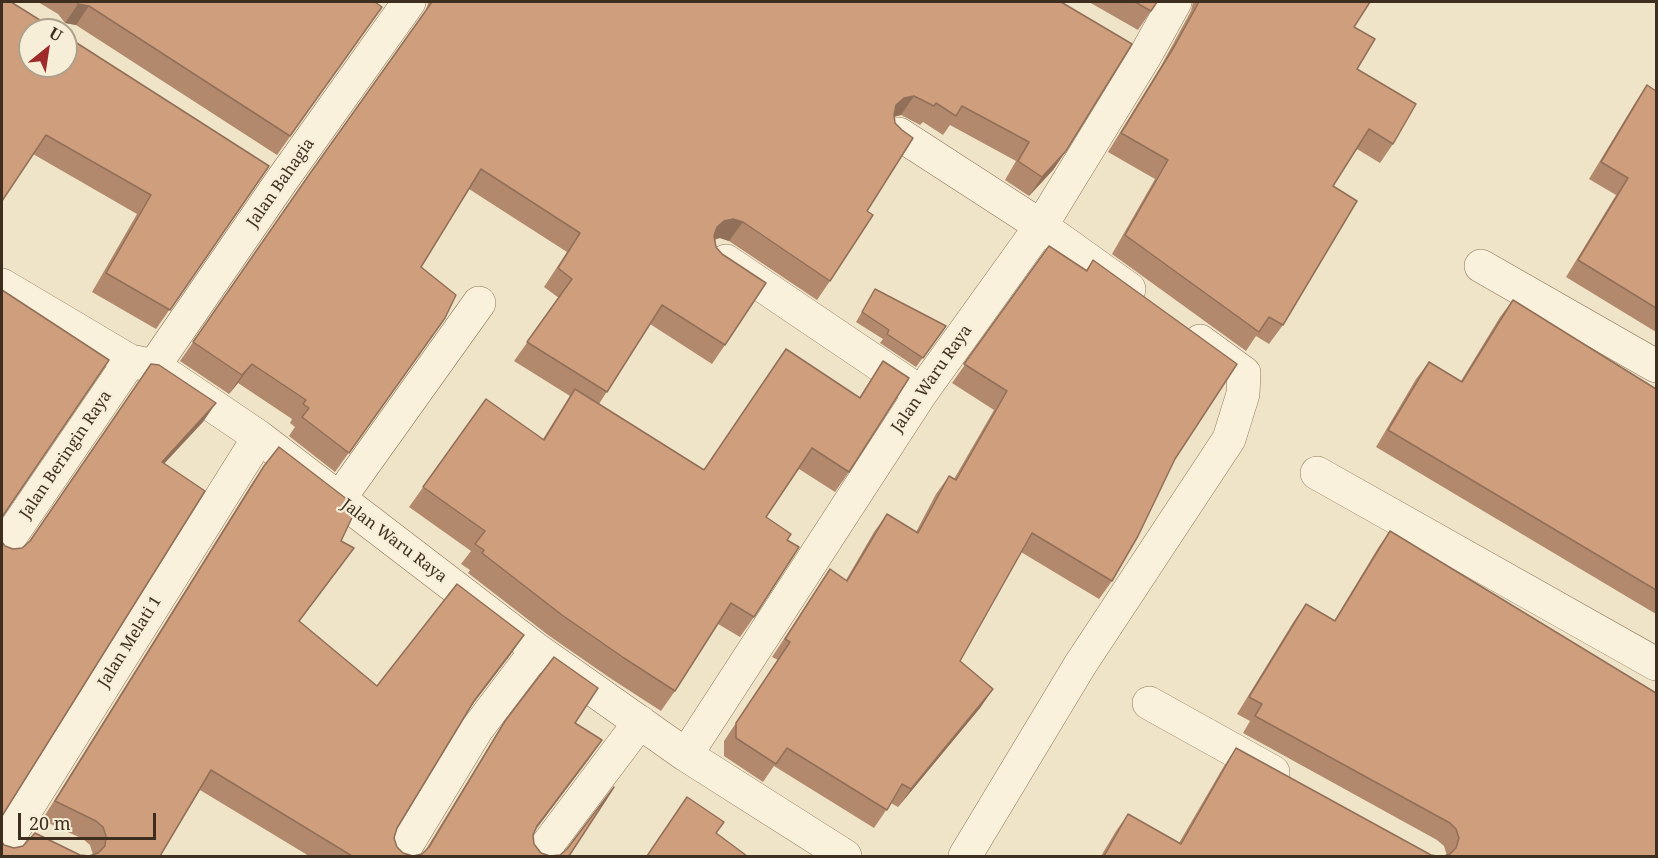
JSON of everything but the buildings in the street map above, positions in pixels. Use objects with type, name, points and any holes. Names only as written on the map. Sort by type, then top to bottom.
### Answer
[{"type":"street","name":"Jalan Waru Raya","points":[[686,755],[921,393],[1041,226],[1135,50],[1175,2]]},
{"type":"street","name":"Jalan Bahagia","points":[[142,363],[282,180],[393,10]]},
{"type":"street","points":[[899,134],[1041,226],[1244,373],[1243,394],[1228,439],[1080,664],[965,856]]},
{"type":"street","points":[[252,161],[282,180]]},
{"type":"street","points":[[719,257],[921,393]]},
{"type":"street","points":[[1481,266],[1656,366]]},
{"type":"street","name":"Jalan Waru Raya","points":[[2,285],[142,363],[259,437],[537,650],[686,755],[845,856]]},
{"type":"street","points":[[339,499],[479,303]]},
{"type":"street","name":"Jalan Beringin Raya","points":[[2,549],[142,363]]},
{"type":"street","name":"Jalan Melati 1","points":[[8,838],[259,437]]},
{"type":"street","points":[[1317,473],[1656,664]]},
{"type":"street","points":[[400,856],[477,729],[537,650]]},
{"type":"street","points":[[1149,703],[1304,788]]},
{"type":"street","points":[[539,856],[640,722]]},
{"type":"street","points":[[8,838],[45,842]]}]
